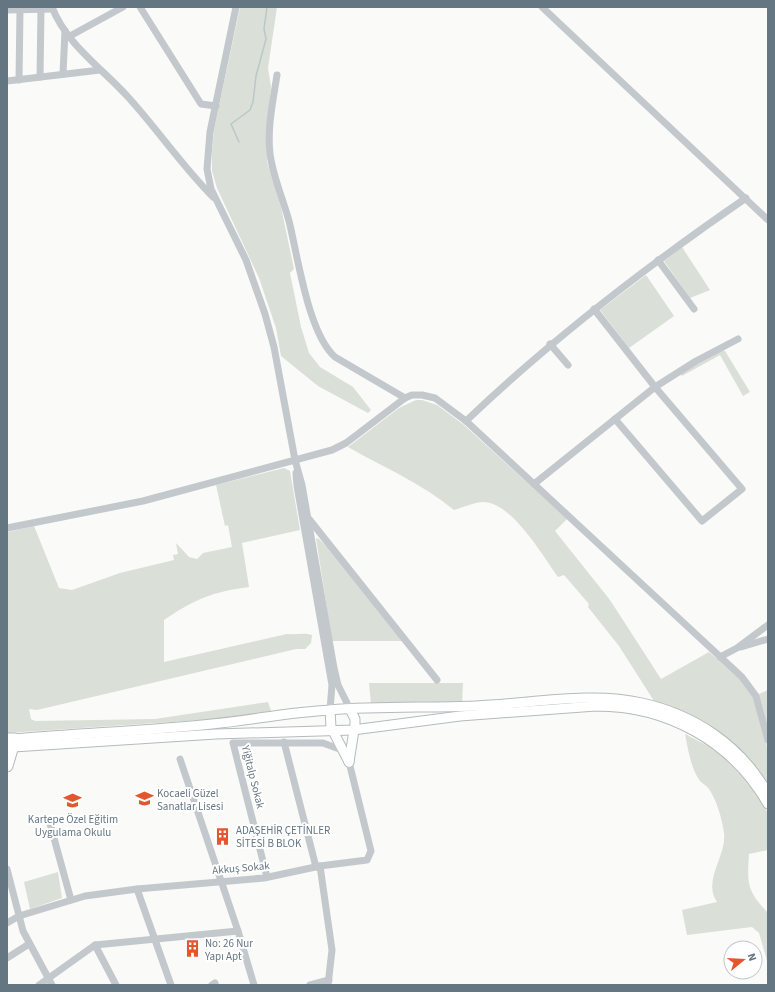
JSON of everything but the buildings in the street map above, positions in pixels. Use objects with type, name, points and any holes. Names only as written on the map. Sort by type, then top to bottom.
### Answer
[{"type":"highway","points":[[7,766],[9,742]]},
{"type":"main road","points":[[9,742],[210,724],[330,710],[478,706],[593,698],[624,699],[640,702],[681,715],[718,736],[750,766],[768,791]]},
{"type":"main road","points":[[9,742],[226,734],[333,732],[474,715],[596,706],[628,708],[664,717],[706,737],[737,763],[754,783],[768,804]]},
{"type":"main road","points":[[349,762],[355,719],[350,709]]},
{"type":"main road","points":[[330,710],[329,721],[333,732],[349,762]]},
{"type":"street","points":[[68,34],[123,7]]},
{"type":"street","points":[[140,7],[201,104],[216,106]]},
{"type":"street","points":[[236,7],[209,139],[207,159],[209,179],[216,200],[246,260],[265,314],[278,364],[295,460],[308,517],[334,668],[338,685],[350,709]]},
{"type":"street","points":[[542,7],[768,220]]},
{"type":"street","points":[[7,10],[52,8],[68,34],[100,70],[128,96],[175,155],[216,200]]},
{"type":"street","points":[[40,77],[42,9]]},
{"type":"street","points":[[19,80],[20,10]]},
{"type":"street","points":[[63,74],[68,34]]},
{"type":"street","points":[[7,81],[100,70]]},
{"type":"street","points":[[277,75],[270,123],[270,154],[272,167],[289,222],[302,282],[317,328],[327,348],[335,358],[405,398]]},
{"type":"street","points":[[466,421],[550,344],[658,260],[746,198]]},
{"type":"street","points":[[658,260],[694,309]]},
{"type":"street","points":[[594,309],[655,387],[742,489],[702,520],[614,419]]},
{"type":"street","points":[[534,484],[655,387],[690,364],[738,338]]},
{"type":"street","points":[[550,344],[568,365]]},
{"type":"street","points":[[7,528],[143,501],[332,450],[346,443],[405,398],[417,394],[435,398],[466,421],[720,657],[753,691],[761,710],[768,740]]},
{"type":"street","points":[[295,460],[297,486],[332,685],[330,710]]},
{"type":"street","points":[[308,517],[437,680]]},
{"type":"street","points":[[720,657],[737,648],[768,625]]},
{"type":"street","points":[[737,648],[768,639]]},
{"type":"street","points":[[226,734],[233,743]]},
{"type":"street","points":[[284,742],[318,867],[332,950],[328,982],[310,985]]},
{"type":"street","name":"Yiğitalp Sokak","points":[[267,877],[233,743],[323,743],[342,750]]},
{"type":"street","points":[[180,760],[238,931],[254,985]]},
{"type":"street","name":"Akkuş Sokak","points":[[7,923],[19,916],[71,900],[137,889],[221,880],[267,877],[318,867],[367,860],[371,851],[349,762]]},
{"type":"street","points":[[49,820],[71,900]]},
{"type":"street","points":[[7,869],[9,888],[29,944],[52,985]]},
{"type":"street","points":[[137,889],[171,985]]},
{"type":"street","points":[[39,985],[95,945],[238,931]]},
{"type":"street","points":[[7,958],[29,944]]},
{"type":"street","points":[[95,945],[116,985]]},
{"type":"shaded area","points":[[240,7],[277,7],[268,68],[271,87],[266,138],[267,162],[281,207],[294,269],[290,273],[301,327],[309,353],[320,367],[353,387],[371,410],[368,413],[318,386],[281,356],[276,328],[259,278],[217,188],[212,171],[214,130]]},
{"type":"shaded area","points":[[682,247],[710,290],[690,298],[664,261]]},
{"type":"shaded area","points":[[646,275],[674,316],[629,348],[600,310]]},
{"type":"shaded area","points":[[723,350],[750,392],[743,396],[720,355],[682,376],[680,373]]},
{"type":"shaded area","points":[[416,400],[422,400],[437,405],[464,425],[567,519],[555,531],[610,600],[661,679],[709,652],[746,685],[757,705],[767,745],[768,782],[766,784],[745,755],[721,734],[701,720],[654,701],[619,646],[588,607],[589,604],[564,575],[558,577],[537,546],[519,524],[500,507],[490,503],[481,502],[454,510],[416,484],[348,447],[399,408]]},
{"type":"shaded area","points":[[284,468],[290,471],[300,530],[242,543],[249,587],[214,594],[185,607],[164,620],[164,662],[287,634],[312,635],[311,643],[305,649],[296,649],[37,710],[29,709],[31,719],[35,721],[155,719],[268,702],[271,711],[215,719],[7,733],[7,532],[34,526],[59,588],[72,590],[120,573],[174,560],[173,555],[178,554],[176,543],[189,557],[197,559],[203,553],[232,547],[228,525],[225,526],[216,485]]},
{"type":"shaded area","points":[[316,538],[327,547],[402,641],[332,641]]},
{"type":"shaded area","points":[[369,683],[463,683],[462,703],[371,704]]},
{"type":"shaded area","points":[[768,690],[768,727],[759,694]]},
{"type":"shaded area","points":[[685,734],[708,746],[723,757],[747,781],[768,813],[768,850],[749,854],[748,873],[752,892],[768,913],[768,964],[763,947],[763,940],[761,940],[759,933],[752,927],[687,935],[682,910],[717,902],[713,894],[712,885],[724,842],[724,833],[717,805],[709,789],[700,781],[694,771]]},
{"type":"shaded area","points":[[58,872],[62,898],[30,909],[24,882]]},
{"type":"waterway","points":[[239,142],[231,124],[250,110],[253,102],[256,76],[266,39],[264,29],[267,7]]},
{"type":"place","name":"Kocaeli Güzel Sanatlar Lisesi","points":[[144,799]]},
{"type":"place","name":"Kartepe Özel Eğitim Uygulama Okulu","points":[[73,801]]},
{"type":"place","name":"ADAŞEHİR ÇETİNLER SİTESİ B BLOK","points":[[223,836]]},
{"type":"place","name":"No: 26 Nur Yapı Apt","points":[[192,949]]}]
